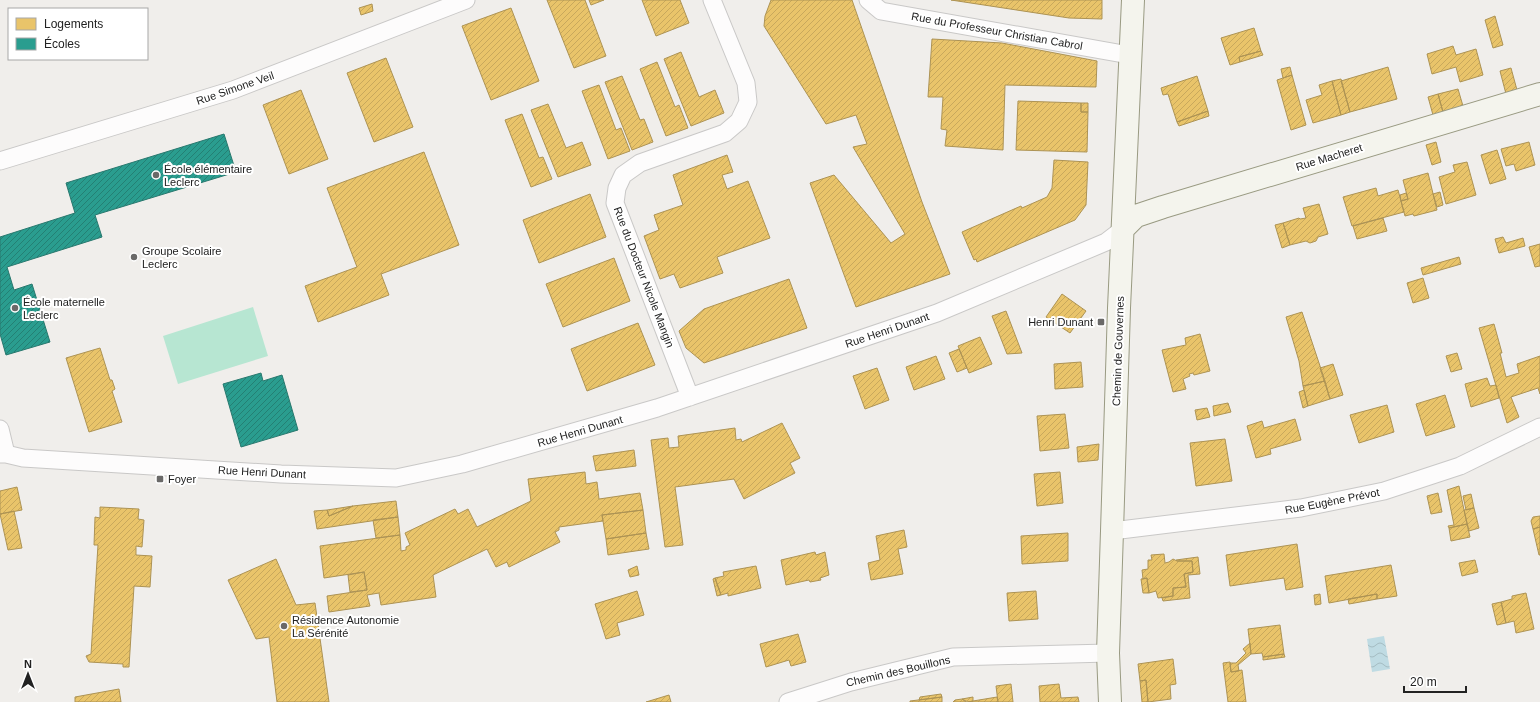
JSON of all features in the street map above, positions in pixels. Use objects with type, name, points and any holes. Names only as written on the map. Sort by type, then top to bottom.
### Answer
[{"type":"street","name":"Rue Simone Veil","points":[[0,161],[233,90],[466,0]]},
{"type":"street","name":"Rue du Docteur Nicole Mangin","points":[[690,397],[615,203],[617,188],[623,175],[640,163],[725,133],[739,121],[748,102],[746,83],[712,0]]},
{"type":"street","name":"Rue du Professeur Christian Cabrol","points":[[868,0],[881,11],[1129,55]]},
{"type":"street","name":"Chemin de Gouvernes","points":[[1110,702],[1108,653],[1132,0]]},
{"type":"street","name":"Rue Macheret","points":[[1123,229],[1136,216],[1163,207],[1540,94]]},
{"type":"street","name":"Rue Henri Dunant","points":[[3,454],[23,458],[158,467],[281,474],[396,478],[462,464],[636,414],[937,313],[1106,242],[1123,229]]},
{"type":"street","name":"Rue Eugène Prévot","points":[[1112,531],[1301,508],[1384,491],[1460,466],[1540,427]]},
{"type":"street","points":[[0,429],[3,454]]},
{"type":"street","name":"Chemin des Bouillons","points":[[788,702],[850,682],[953,657],[1108,653]]},
{"type":"green space","points":[[253,307],[268,356],[178,384],[163,336]]},
{"type":"water","points":[[1384,636],[1390,669],[1372,672],[1367,639]]},
{"type":"building: Logements","points":[[547,0],[585,0],[606,56],[574,68]]},
{"type":"building: Logements","points":[[589,0],[604,0],[591,5]]},
{"type":"building: Logements","points":[[642,0],[680,0],[689,23],[656,36]]},
{"type":"building: Logements","points":[[771,0],[852,0],[922,202],[950,274],[856,307],[810,183],[834,175],[891,243],[905,234],[853,147],[867,144],[856,115],[826,124],[764,26],[765,16]]},
{"type":"building: Logements","points":[[951,0],[1102,0],[1102,19],[1069,18]]},
{"type":"building: Logements","points":[[372,4],[373,11],[361,15],[359,8]]},
{"type":"building: Logements","points":[[511,8],[539,81],[491,100],[462,26]]},
{"type":"building: Logements","points":[[1495,16],[1503,45],[1493,48],[1485,20]]},
{"type":"building: Logements","points":[[1254,28],[1261,51],[1239,57],[1240,62],[1230,65],[1221,38]]},
{"type":"building: Logements","points":[[932,39],[1002,43],[1097,61],[1096,87],[1005,85],[1003,150],[945,146],[947,130],[941,129],[943,97],[928,97]]},
{"type":"building: Logements","points":[[1453,46],[1456,55],[1476,49],[1483,75],[1460,82],[1456,67],[1432,74],[1427,54]]},
{"type":"building: Logements","points":[[1261,51],[1263,55],[1240,62],[1239,57]]},
{"type":"building: Logements","points":[[681,52],[699,97],[715,90],[724,113],[691,126],[664,59]]},
{"type":"building: Logements","points":[[386,58],[413,127],[374,142],[347,73]]},
{"type":"building: Logements","points":[[657,62],[675,107],[679,105],[688,128],[666,136],[640,69]]},
{"type":"building: Logements","points":[[1290,67],[1292,75],[1283,78],[1281,69]]},
{"type":"building: Logements","points":[[1388,67],[1397,99],[1350,112],[1341,81]]},
{"type":"building: Logements","points":[[1511,68],[1517,90],[1506,94],[1500,71]]},
{"type":"building: Logements","points":[[1292,75],[1306,125],[1291,130],[1277,80]]},
{"type":"building: Logements","points":[[622,76],[640,120],[644,119],[653,142],[632,150],[605,82]]},
{"type":"building: Logements","points":[[1197,76],[1208,111],[1177,122],[1168,94],[1163,95],[1161,88]]},
{"type":"building: Logements","points":[[1341,79],[1350,112],[1341,115],[1332,81]]},
{"type":"building: Logements","points":[[1332,81],[1341,115],[1313,123],[1306,100],[1322,95],[1319,85]]},
{"type":"building: Logements","points":[[599,85],[616,130],[621,128],[630,151],[608,159],[582,91]]},
{"type":"building: Logements","points":[[1458,89],[1463,106],[1443,112],[1438,94]]},
{"type":"building: Logements","points":[[301,90],[328,159],[289,174],[263,105]]},
{"type":"building: Logements","points":[[1438,94],[1443,112],[1433,115],[1428,97]]},
{"type":"building: Logements","points":[[1018,101],[1081,103],[1081,112],[1088,112],[1087,152],[1016,150]]},
{"type":"building: Logements","points":[[1081,103],[1088,103],[1088,112],[1081,112]]},
{"type":"building: Logements","points":[[548,104],[566,148],[582,142],[591,165],[558,177],[531,110]]},
{"type":"building: Logements","points":[[1208,111],[1209,116],[1179,126],[1177,122]]},
{"type":"building: Logements","points":[[522,114],[539,158],[543,157],[552,179],[531,187],[505,120]]},
{"type":"building: Logements","points":[[1436,142],[1441,162],[1432,165],[1426,145]]},
{"type":"building: Logements","points":[[1529,142],[1535,165],[1516,171],[1514,164],[1506,166],[1501,149]]},
{"type":"building: Logements","points":[[1497,150],[1506,179],[1490,184],[1481,155]]},
{"type":"building: Logements","points":[[424,152],[459,245],[381,274],[389,295],[318,322],[305,286],[357,267],[327,188]]},
{"type":"building: Logements","points":[[727,155],[733,172],[722,175],[727,189],[748,181],[770,238],[717,257],[723,273],[680,288],[674,274],[660,279],[644,236],[659,230],[654,215],[683,205],[673,175]]},
{"type":"building: Logements","points":[[1054,160],[1088,162],[1086,205],[1075,220],[977,262],[976,259],[974,260],[962,232],[1021,206],[1022,208],[1047,197],[1052,188]]},
{"type":"building: Logements","points":[[1467,162],[1476,195],[1446,204],[1439,177],[1455,172],[1453,165]]},
{"type":"building: Logements","points":[[1428,173],[1437,210],[1414,216],[1413,214],[1405,216],[1401,201],[1408,199],[1403,180]]},
{"type":"building: Logements","points":[[1376,188],[1378,196],[1398,190],[1404,212],[1352,226],[1343,197]]},
{"type":"building: Logements","points":[[1440,192],[1443,205],[1437,207],[1433,194]]},
{"type":"building: Logements","points":[[1406,193],[1408,199],[1401,201],[1400,195]]},
{"type":"building: Logements","points":[[590,194],[606,237],[539,263],[523,220]]},
{"type":"building: Logements","points":[[1319,204],[1328,234],[1318,237],[1316,241],[1310,243],[1306,241],[1290,245],[1283,223],[1299,218],[1306,218],[1303,208]]},
{"type":"building: Logements","points":[[1383,218],[1387,231],[1357,239],[1353,226]]},
{"type":"building: Logements","points":[[1283,223],[1290,245],[1282,248],[1275,225]]},
{"type":"building: Logements","points":[[1503,237],[1506,243],[1523,238],[1525,246],[1499,253],[1495,239]]},
{"type":"building: Logements","points":[[1540,244],[1540,266],[1535,267],[1529,247]]},
{"type":"building: Logements","points":[[1459,257],[1461,264],[1423,275],[1421,268]]},
{"type":"building: Logements","points":[[614,258],[630,301],[563,327],[546,284]]},
{"type":"building: Logements","points":[[1423,278],[1429,298],[1413,303],[1407,283]]},
{"type":"building: Logements","points":[[789,279],[807,328],[704,363],[686,348],[679,331],[704,309]]},
{"type":"building: Logements","points":[[1062,294],[1086,311],[1070,333],[1046,317]]},
{"type":"building: Logements","points":[[1006,311],[1022,353],[1007,354],[992,316]]},
{"type":"building: Logements","points":[[1302,312],[1325,381],[1303,386],[1299,361],[1286,317]]},
{"type":"building: Logements","points":[[638,323],[655,365],[587,391],[571,349]]},
{"type":"building: Logements","points":[[1494,324],[1502,353],[1500,353],[1506,377],[1519,373],[1517,364],[1540,356],[1540,394],[1538,388],[1511,397],[1519,417],[1507,423],[1479,328]]},
{"type":"building: Logements","points":[[1200,334],[1210,371],[1194,375],[1193,373],[1189,374],[1190,376],[1183,379],[1186,389],[1173,392],[1162,350],[1186,345],[1185,338]]},
{"type":"building: Logements","points":[[980,337],[992,364],[969,373],[958,346]]},
{"type":"building: Logements","points":[[100,348],[110,380],[112,380],[115,389],[112,391],[122,422],[89,432],[66,358]]},
{"type":"building: Logements","points":[[959,349],[967,368],[957,372],[949,353]]},
{"type":"building: Logements","points":[[1457,353],[1462,369],[1451,372],[1446,356]]},
{"type":"building: Logements","points":[[936,356],[945,379],[914,390],[906,367]]},
{"type":"building: Logements","points":[[1081,362],[1083,387],[1055,389],[1054,364]]},
{"type":"building: Logements","points":[[1333,364],[1343,395],[1330,399],[1320,368]]},
{"type":"building: Logements","points":[[877,368],[889,400],[865,409],[853,376]]},
{"type":"building: Logements","points":[[1487,378],[1490,386],[1496,385],[1499,398],[1471,407],[1465,384]]},
{"type":"building: Logements","points":[[1325,381],[1330,399],[1308,406],[1303,386]]},
{"type":"building: Logements","points":[[1304,390],[1308,406],[1303,408],[1299,392]]},
{"type":"building: Logements","points":[[1445,395],[1455,427],[1426,436],[1416,404]]},
{"type":"building: Logements","points":[[1228,403],[1231,412],[1214,416],[1213,406]]},
{"type":"building: Logements","points":[[1387,405],[1394,432],[1359,443],[1350,415]]},
{"type":"building: Logements","points":[[1207,408],[1210,417],[1197,420],[1195,410]]},
{"type":"building: Logements","points":[[1065,414],[1069,448],[1040,451],[1037,416]]},
{"type":"building: Logements","points":[[1295,419],[1301,440],[1270,449],[1271,454],[1256,458],[1247,426],[1262,421],[1264,428]]},
{"type":"building: Logements","points":[[782,423],[800,458],[790,463],[795,473],[744,499],[734,479],[675,487],[683,545],[665,547],[651,440],[668,438],[669,448],[679,447],[678,436],[735,428],[736,440],[741,439],[742,442]]},
{"type":"building: Logements","points":[[1225,439],[1232,481],[1196,486],[1190,443]]},
{"type":"building: Logements","points":[[1099,444],[1098,460],[1078,462],[1077,447]]},
{"type":"building: Logements","points":[[634,450],[636,466],[596,471],[593,456]]},
{"type":"building: Logements","points":[[585,472],[586,484],[597,482],[599,499],[640,493],[643,510],[602,515],[603,521],[559,527],[559,530],[555,532],[560,542],[509,567],[507,562],[496,567],[487,549],[433,575],[436,597],[381,605],[379,593],[367,595],[370,606],[329,612],[327,596],[367,590],[364,572],[324,578],[320,546],[400,535],[401,551],[406,550],[406,547],[410,545],[405,533],[455,509],[458,514],[468,509],[477,527],[531,501],[528,479]]},
{"type":"building: Logements","points":[[1060,472],[1063,503],[1037,506],[1034,474]]},
{"type":"building: Logements","points":[[1459,486],[1467,524],[1449,528],[1448,526],[1454,525],[1447,490]]},
{"type":"building: Logements","points":[[17,487],[22,510],[0,514],[0,491]]},
{"type":"building: Logements","points":[[1438,493],[1442,512],[1431,514],[1427,496]]},
{"type":"building: Logements","points":[[1471,494],[1474,508],[1466,510],[1463,496]]},
{"type":"building: Logements","points":[[396,501],[398,517],[317,529],[314,511],[327,510],[329,516],[353,506]]},
{"type":"building: Logements","points":[[353,506],[329,516],[327,510]]},
{"type":"building: Logements","points":[[100,507],[139,509],[138,519],[144,520],[142,547],[136,546],[136,555],[152,556],[150,587],[134,586],[129,667],[123,667],[123,664],[89,662],[86,656],[91,654],[98,545],[94,545],[95,517],[100,518]]},
{"type":"building: Logements","points":[[1474,508],[1479,528],[1469,531],[1464,510]]},
{"type":"building: Logements","points":[[643,510],[646,533],[606,539],[602,515]]},
{"type":"building: Logements","points":[[14,511],[22,548],[8,550],[0,514]]},
{"type":"building: Logements","points":[[1540,516],[1540,527],[1533,529],[1531,521],[1533,517]]},
{"type":"building: Logements","points":[[398,517],[400,535],[376,538],[373,520]]},
{"type":"building: Logements","points":[[1467,524],[1470,537],[1451,541],[1449,528]]},
{"type":"building: Logements","points":[[1540,527],[1540,555],[1539,555],[1533,529]]},
{"type":"building: Logements","points":[[904,530],[907,547],[898,549],[903,574],[871,580],[868,563],[880,560],[876,536]]},
{"type":"building: Logements","points":[[646,533],[649,549],[608,555],[606,539]]},
{"type":"building: Logements","points":[[1068,533],[1068,561],[1022,564],[1021,536]]},
{"type":"building: Logements","points":[[1297,544],[1303,587],[1286,590],[1284,578],[1230,586],[1226,555]]},
{"type":"building: Logements","points":[[815,552],[816,555],[825,552],[829,575],[820,578],[821,580],[810,582],[809,580],[786,585],[781,560]]},
{"type":"building: Logements","points":[[1164,554],[1165,563],[1173,559],[1177,561],[1192,561],[1193,572],[1184,574],[1186,587],[1173,588],[1173,596],[1158,598],[1156,591],[1149,593],[1147,578],[1143,579],[1142,570],[1148,569],[1148,560],[1152,560],[1151,555]]},
{"type":"building: Logements","points":[[1198,557],[1200,574],[1188,575],[1190,598],[1163,601],[1162,598],[1173,596],[1173,588],[1186,587],[1184,574],[1193,572],[1192,561],[1176,560]]},
{"type":"building: Logements","name":"Résidence Autonomie La Sérénité","points":[[276,559],[296,605],[315,603],[329,702],[277,702],[269,637],[256,639],[228,580]]},
{"type":"building: Logements","points":[[1475,560],[1478,572],[1462,576],[1459,563]]},
{"type":"building: Logements","points":[[1391,565],[1397,596],[1377,599],[1377,594],[1329,603],[1325,576]]},
{"type":"building: Logements","points":[[637,566],[639,575],[630,577],[628,570]]},
{"type":"building: Logements","points":[[756,566],[761,588],[728,596],[728,593],[721,595],[715,578],[724,576],[723,572]]},
{"type":"building: Logements","points":[[364,572],[367,590],[350,592],[348,575]]},
{"type":"building: Logements","points":[[715,578],[721,595],[717,596],[713,579]]},
{"type":"building: Logements","points":[[1147,578],[1149,593],[1143,593],[1141,579]]},
{"type":"building: Logements","points":[[637,591],[644,615],[617,623],[620,635],[606,639],[595,604]]},
{"type":"building: Logements","points":[[1036,591],[1038,619],[1009,621],[1007,593]]},
{"type":"building: Logements","points":[[1526,593],[1534,629],[1516,633],[1514,621],[1506,623],[1501,602],[1512,599],[1512,596]]},
{"type":"building: Logements","points":[[1320,594],[1321,604],[1315,605],[1314,595]]},
{"type":"building: Logements","points":[[1377,594],[1377,599],[1349,604],[1348,599]]},
{"type":"building: Logements","points":[[1501,602],[1506,623],[1497,625],[1492,604]]},
{"type":"building: Logements","points":[[1280,625],[1284,654],[1263,657],[1262,653],[1251,654],[1248,629]]},
{"type":"building: Logements","points":[[798,634],[806,662],[791,666],[789,660],[766,667],[760,644]]},
{"type":"building: Logements","points":[[1250,643],[1251,654],[1238,665],[1239,671],[1231,672],[1230,663],[1236,663],[1246,653],[1243,649]]},
{"type":"building: Logements","points":[[1284,654],[1285,657],[1263,660],[1263,657]]},
{"type":"building: Logements","points":[[1173,659],[1176,684],[1170,685],[1171,699],[1148,702],[1146,680],[1140,681],[1138,664]]},
{"type":"building: Logements","points":[[1230,662],[1231,672],[1242,670],[1246,702],[1228,702],[1223,663]]},
{"type":"building: Logements","points":[[1146,680],[1148,702],[1142,702],[1140,681]]},
{"type":"building: Logements","points":[[1011,684],[1013,702],[998,702],[996,686]]},
{"type":"building: Logements","points":[[1059,684],[1061,698],[1078,697],[1079,702],[1040,702],[1039,686]]},
{"type":"building: Logements","points":[[119,689],[121,702],[75,702],[75,697]]},
{"type":"building: Logements","points":[[941,694],[942,697],[919,700],[920,697]]},
{"type":"building: Logements","points":[[669,695],[671,702],[646,702]]},
{"type":"building: Logements","points":[[942,697],[942,702],[910,702],[910,701]]},
{"type":"building: Logements","points":[[973,697],[973,701],[968,702],[962,699]]},
{"type":"building: Logements","points":[[997,697],[998,702],[968,702],[973,701]]},
{"type":"building: Logements","points":[[962,699],[966,702],[953,702],[955,700]]},
{"type":"building: Écoles","points":[[224,134],[236,172],[95,215],[102,237],[7,267],[14,290],[32,284],[50,342],[6,355],[0,334],[0,237],[75,213],[66,183]]},
{"type":"building: Écoles","points":[[261,373],[263,381],[282,375],[298,430],[241,447],[223,384]]},
{"type":"place","name":"École élémentaire Leclerc","points":[[156,175]]},
{"type":"place","name":"Groupe Scolaire Leclerc","points":[[134,257]]},
{"type":"place","name":"École maternelle Leclerc","points":[[15,308]]},
{"type":"place","name":"Henri Dunant","points":[[1101,322]]},
{"type":"place","name":"Foyer","points":[[160,479]]},
{"type":"place","name":"Résidence Autonomie La Sérénité","points":[[284,626]]}]
